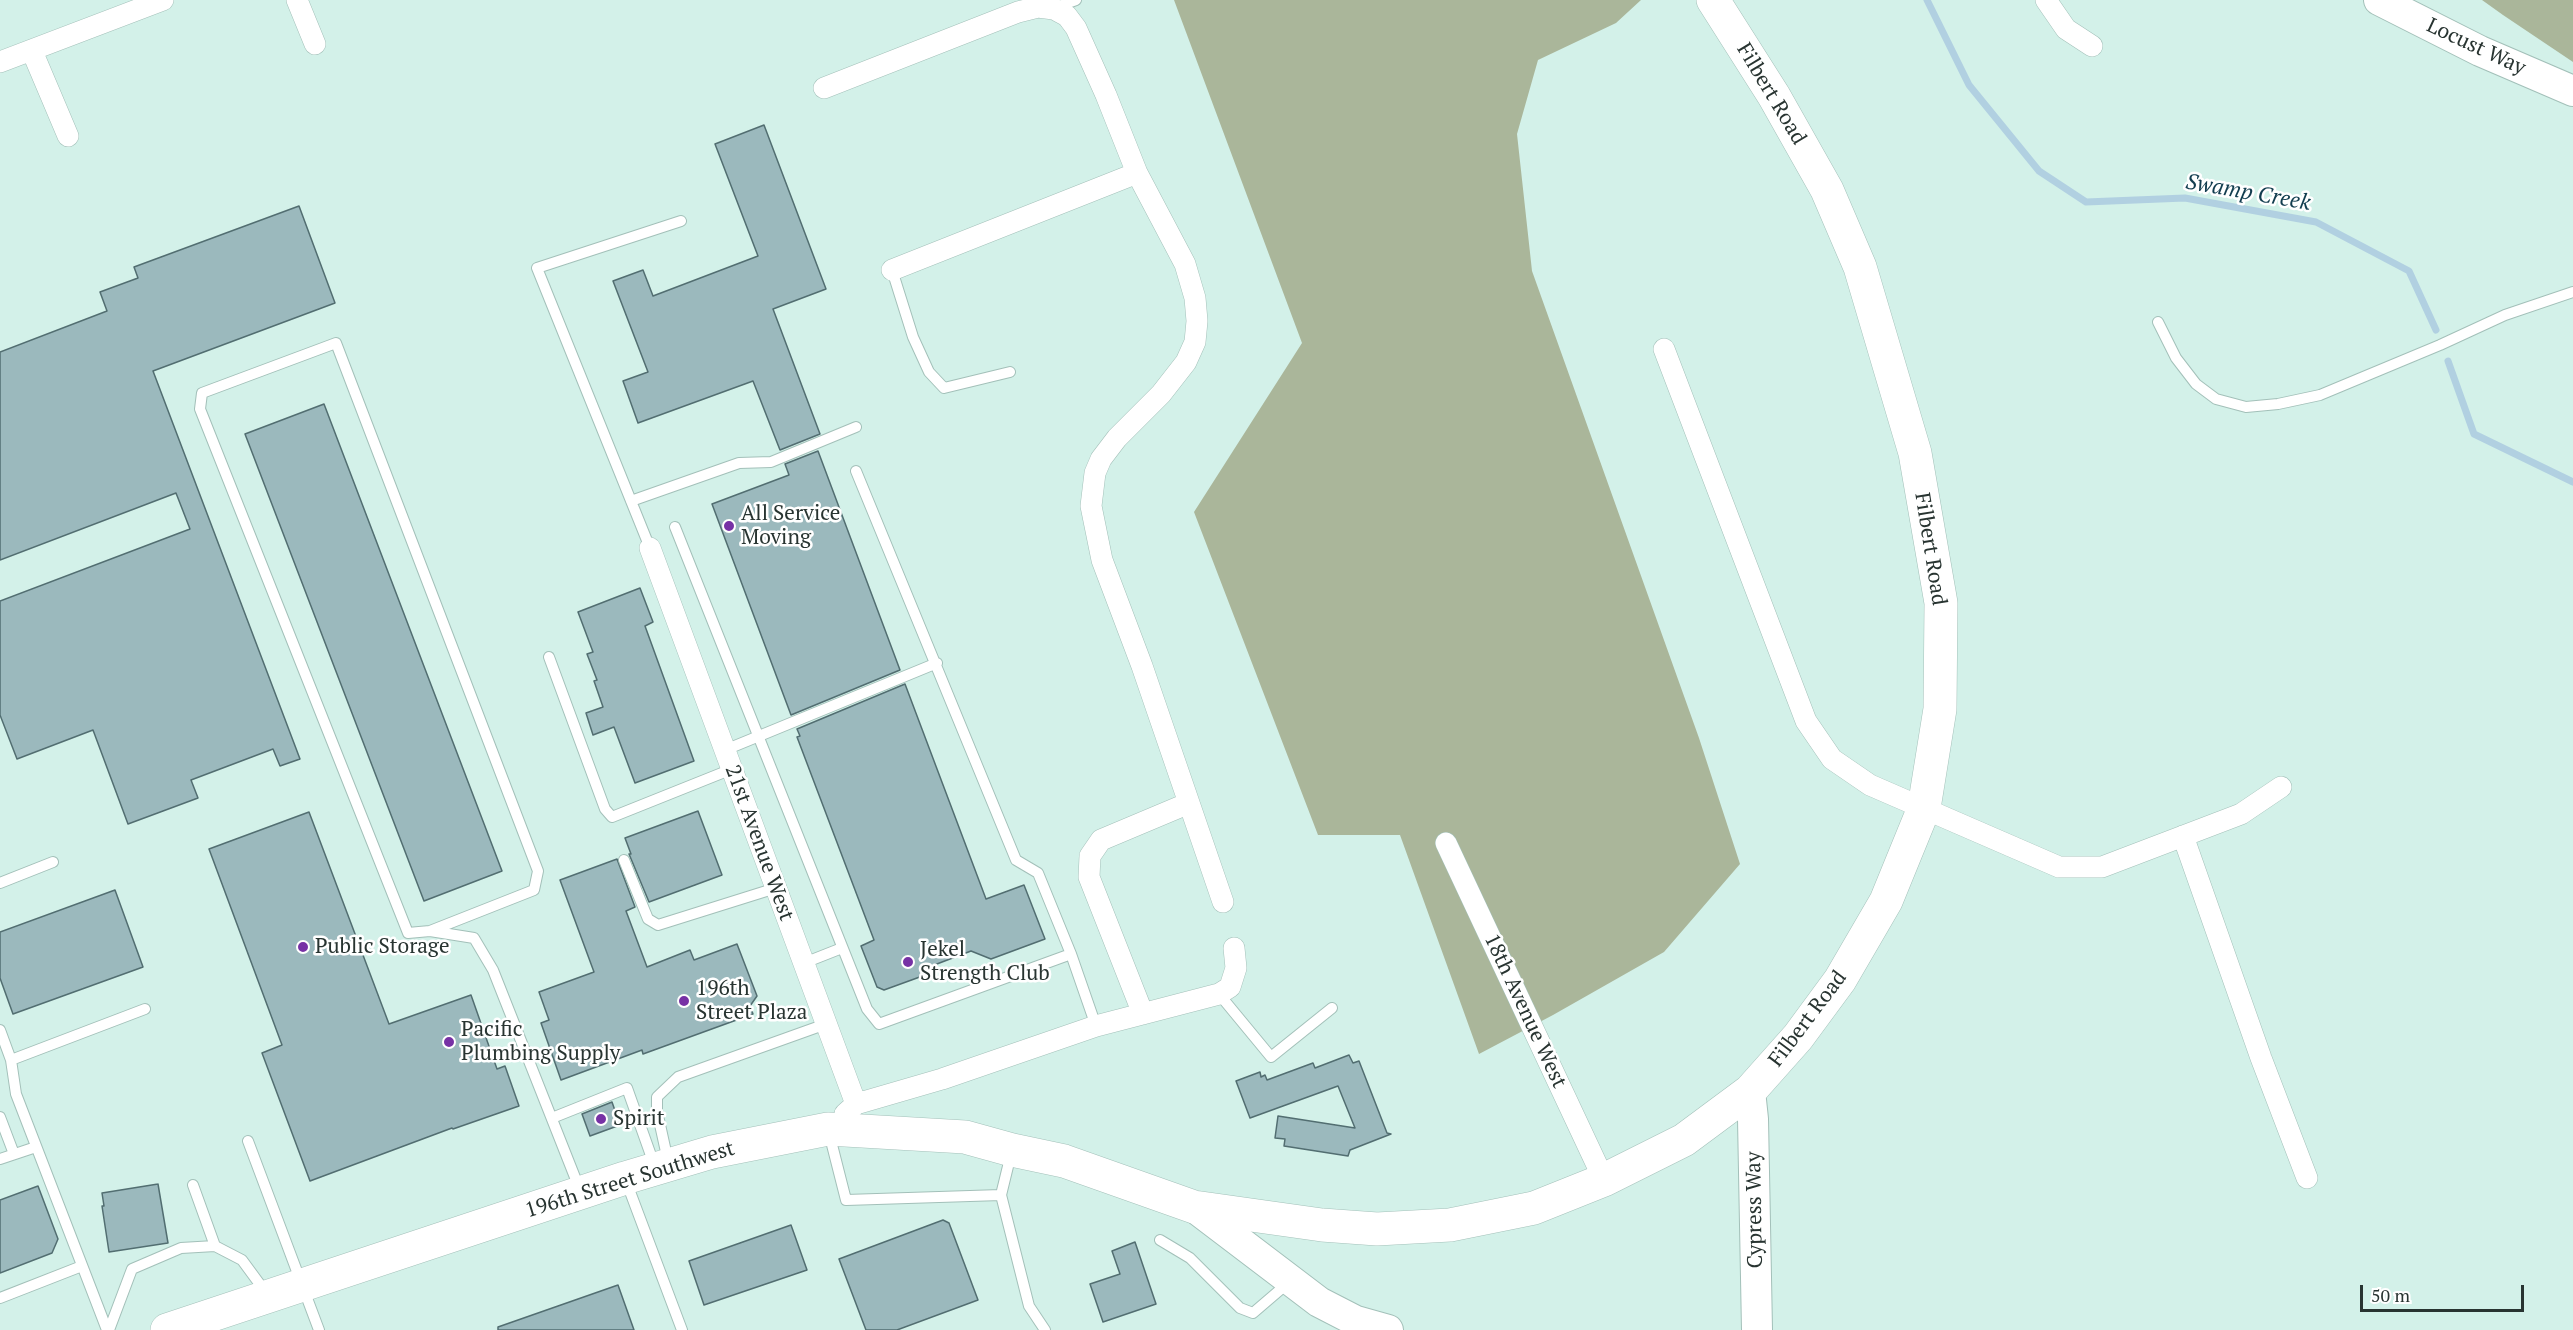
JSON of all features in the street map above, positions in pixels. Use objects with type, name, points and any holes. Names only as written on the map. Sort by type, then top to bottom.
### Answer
[{"type":"main road","name":"Filbert Road","points":[[1713,0],[1774,96],[1827,190],[1860,267],[1915,453],[1941,603],[1940,709],[1924,808],[1886,902],[1840,980],[1798,1037],[1750,1091]]},
{"type":"main road","name":"196th Street Southwest","points":[[167,1330],[625,1178],[712,1152],[828,1129],[965,1137],[1064,1161],[1194,1207],[1323,1225],[1377,1229],[1450,1225],[1534,1208],[1604,1180],[1684,1140],[1750,1091]]},
{"type":"street","points":[[0,62],[163,0]]},
{"type":"street","points":[[297,0],[315,44]]},
{"type":"street","points":[[2046,0],[2066,29],[2091,46]]},
{"type":"street","name":"Locust Way","points":[[2379,0],[2481,51],[2573,91]]},
{"type":"street","points":[[824,88],[1018,12],[1038,7],[1054,9],[1067,16],[1076,28],[1137,173],[1185,264],[1195,298],[1197,321],[1195,342],[1186,362],[1161,394],[1117,438],[1101,459],[1095,473],[1091,506],[1102,560],[1142,666],[1223,902]]},
{"type":"street","points":[[32,51],[68,136]]},
{"type":"street","points":[[892,270],[1137,173]]},
{"type":"street","points":[[1664,349],[1806,721],[1832,759],[1870,785],[2060,867],[2102,867],[2241,814],[2282,788]]},
{"type":"street","name":"21st Avenue West","points":[[650,548],[855,1104]]},
{"type":"street","points":[[1143,1014],[1089,877],[1090,856],[1101,840],[1189,803]]},
{"type":"street","points":[[2183,836],[2260,1058],[2307,1178]]},
{"type":"street","name":"18th Avenue West","points":[[1446,843],[1604,1180]]},
{"type":"street","points":[[828,1129],[855,1104],[942,1079],[1096,1026],[1219,994],[1230,987],[1236,968],[1234,948]]},
{"type":"street","name":"Cypress Way","points":[[1750,1091],[1753,1119],[1757,1330]]},
{"type":"street","points":[[1194,1207],[1290,1281],[1354,1326],[1388,1330]]},
{"type":"lane","points":[[1054,9],[1076,0]]},
{"type":"lane","points":[[650,548],[537,268],[681,221]]},
{"type":"lane","points":[[892,270],[913,337],[929,372],[944,388],[1010,372]]},
{"type":"lane","points":[[2158,322],[2176,358],[2196,384],[2216,399],[2246,407],[2278,404],[2320,395],[2505,315],[2573,292]]},
{"type":"lane","points":[[430,931],[534,890],[538,872],[336,343],[202,393],[200,409],[408,933],[430,931],[474,938],[493,970],[582,1193]]},
{"type":"lane","points":[[631,501],[739,463],[771,462],[856,427]]},
{"type":"lane","points":[[856,471],[937,663],[1016,860],[1038,873],[1071,954],[1096,1026]]},
{"type":"lane","points":[[675,527],[867,1009],[879,1024],[1071,954]]},
{"type":"lane","points":[[549,657],[605,809],[612,817],[728,759],[758,735],[937,663]]},
{"type":"lane","points":[[624,860],[648,919],[658,925],[776,888]]},
{"type":"lane","points":[[0,883],[53,862]]},
{"type":"lane","points":[[804,963],[842,948]]},
{"type":"lane","points":[[1219,994],[1270,1057],[1332,1008]]},
{"type":"lane","points":[[11,1059],[145,1009]]},
{"type":"lane","points":[[662,1167],[657,1097],[678,1077],[826,1024]]},
{"type":"lane","points":[[0,1030],[11,1059],[16,1094],[108,1330]]},
{"type":"lane","points":[[552,1118],[627,1088],[662,1167]]},
{"type":"lane","points":[[0,1117],[14,1154]]},
{"type":"lane","points":[[828,1129],[846,1200],[1000,1195]]},
{"type":"lane","points":[[248,1141],[319,1330]]},
{"type":"lane","points":[[0,1159],[36,1147]]},
{"type":"lane","points":[[1012,1150],[1000,1195],[1029,1306],[1045,1330]]},
{"type":"lane","points":[[625,1178],[682,1330]]},
{"type":"lane","points":[[193,1185],[215,1246]]},
{"type":"lane","points":[[1160,1240],[1190,1258],[1240,1308],[1254,1313],[1290,1281]]},
{"type":"lane","points":[[108,1330],[132,1269],[181,1248],[215,1246],[242,1260],[269,1297]]},
{"type":"lane","points":[[0,1298],[82,1266]]},
{"type":"green space","points":[[1174,0],[1641,0],[1616,23],[1538,60],[1517,134],[1532,271],[1699,738],[1740,864],[1664,952],[1479,1054],[1400,835],[1318,835],[1194,512],[1302,343]]},
{"type":"green space","points":[[2482,0],[2573,0],[2573,62],[2503,15]]},
{"type":"building","points":[[764,125],[826,289],[773,309],[820,434],[780,450],[753,381],[638,423],[623,381],[648,372],[613,281],[643,270],[653,296],[758,256],[715,144]]},
{"type":"building","points":[[299,206],[335,303],[153,371],[300,759],[280,766],[273,749],[191,780],[198,798],[128,824],[93,730],[17,759],[0,715],[0,601],[190,529],[176,493],[0,560],[0,352],[107,311],[100,292],[138,278],[134,267]]},
{"type":"building","points":[[324,404],[502,871],[424,901],[245,434]]},
{"type":"building","points":[[818,451],[900,670],[791,715],[712,504],[789,475],[785,464]]},
{"type":"building","points":[[640,588],[653,622],[645,626],[694,761],[635,783],[614,727],[593,735],[586,713],[603,707],[594,681],[597,680],[587,654],[593,652],[578,612]]},
{"type":"building","points":[[905,684],[986,899],[1024,885],[1045,939],[991,959],[971,951],[929,967],[928,974],[884,990],[877,987],[861,946],[874,940],[797,737],[800,736],[797,729]]},
{"type":"building","points":[[698,811],[722,875],[649,902],[629,854],[631,854],[625,838]]},
{"type":"building","name":"Public Storage","points":[[309,812],[389,1024],[471,995],[497,1069],[505,1066],[519,1106],[452,1128],[310,1181],[262,1053],[282,1045],[209,849]]},
{"type":"building","points":[[617,859],[635,907],[626,911],[647,967],[690,950],[694,960],[737,944],[757,996],[750,1006],[753,1014],[643,1054],[642,1050],[561,1080],[541,1023],[549,1020],[539,992],[594,972],[560,880]]},
{"type":"building","points":[[115,890],[143,967],[13,1014],[0,978],[0,932]]},
{"type":"building","points":[[1349,1055],[1353,1063],[1359,1061],[1387,1133],[1391,1134],[1350,1150],[1348,1156],[1284,1146],[1285,1139],[1275,1138],[1278,1116],[1355,1128],[1338,1086],[1250,1118],[1236,1081],[1260,1072],[1261,1077],[1265,1075],[1267,1080],[1313,1063],[1315,1068]]},
{"type":"building","name":"Spirit","points":[[612,1102],[620,1125],[590,1136],[582,1114]]},
{"type":"building","points":[[158,1184],[168,1243],[109,1252],[102,1193]]},
{"type":"building","points":[[38,1186],[58,1239],[52,1253],[0,1273],[0,1200]]},
{"type":"building","points":[[943,1220],[949,1223],[978,1300],[897,1330],[866,1330],[839,1259]]},
{"type":"building","points":[[791,1225],[807,1270],[704,1305],[689,1261]]},
{"type":"building","points":[[1135,1242],[1156,1304],[1103,1322],[1090,1284],[1120,1274],[1112,1251]]},
{"type":"building","points":[[618,1285],[634,1330],[498,1330],[498,1327]]},
{"type":"waterway","name":"Swamp Creek","points":[[1927,0],[1969,85],[2039,171],[2086,202],[2185,198],[2316,222],[2409,271],[2436,330]]},
{"type":"waterway","name":"Swamp Creek","points":[[2448,361],[2474,434],[2573,482]]},
{"type":"place","name":"All Service Moving","points":[[729,526]]},
{"type":"place","name":"Public Storage","points":[[303,947]]},
{"type":"place","name":"Jekel Strength Club","points":[[908,962]]},
{"type":"place","name":"196th Street Plaza","points":[[684,1001]]},
{"type":"place","name":"Pacific Plumbing Supply","points":[[449,1042]]},
{"type":"place","name":"Spirit","points":[[601,1119]]}]
